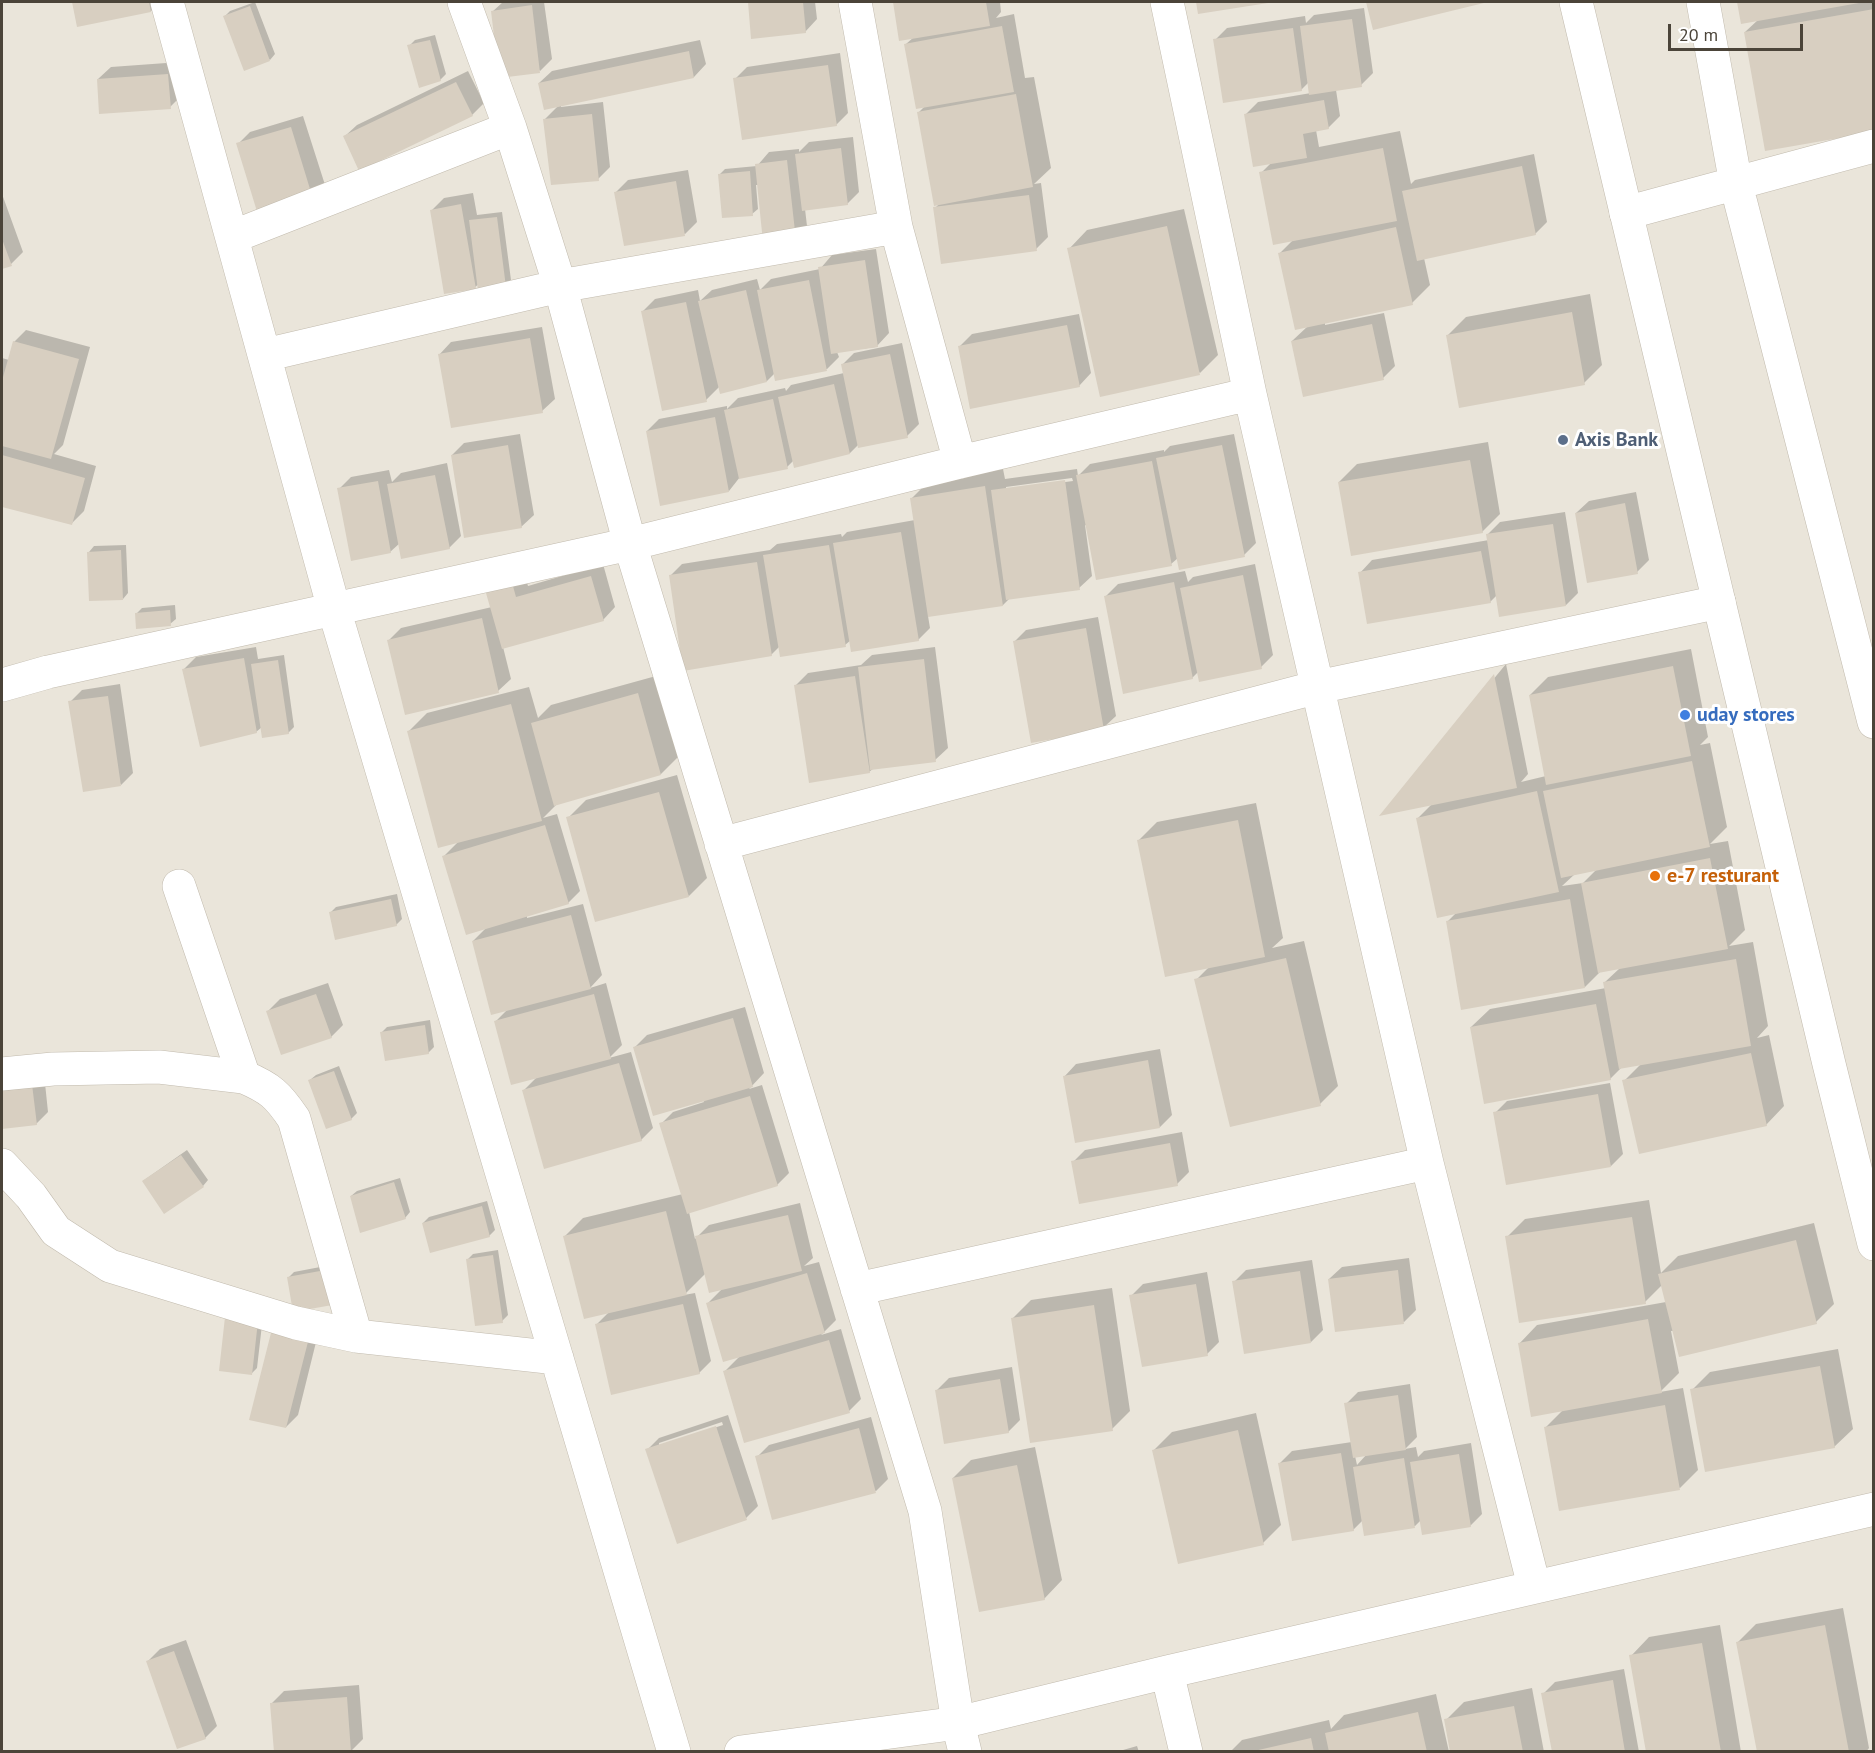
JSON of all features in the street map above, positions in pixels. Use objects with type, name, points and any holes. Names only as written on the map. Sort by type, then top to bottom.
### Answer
[{"type":"street","points":[[167,2],[334,609],[674,1752]]},
{"type":"street","points":[[464,2],[510,128],[560,286],[630,544],[925,1511],[961,1737]]},
{"type":"street","points":[[855,2],[896,227],[960,462]]},
{"type":"street","points":[[1167,2],[1250,394],[1427,1163],[1534,1586]]},
{"type":"street","points":[[1576,2],[1828,1064],[1874,1244]]},
{"type":"street","points":[[1702,2],[1736,184],[1874,722]]},
{"type":"street","points":[[232,237],[510,128]]},
{"type":"street","points":[[1626,213],[1874,146]]},
{"type":"street","points":[[265,355],[560,286],[896,227]]},
{"type":"street","points":[[2,685],[48,672],[630,544],[960,462],[1250,394]]},
{"type":"street","points":[[721,844],[1318,687],[1719,602]]},
{"type":"street","points":[[179,886],[244,1077]]},
{"type":"street","points":[[2,1074],[53,1069],[159,1067],[244,1077],[267,1087],[283,1102],[294,1119],[356,1336]]},
{"type":"street","points":[[857,1289],[1427,1163]]},
{"type":"street","points":[[2,1165],[31,1196],[56,1232],[110,1266],[296,1323],[356,1336],[557,1358]]},
{"type":"street","points":[[741,1752],[961,1737],[1167,1671],[1874,1509]]},
{"type":"street","points":[[1167,1671],[1186,1752]]},
{"type":"shaded area","points":[[2,2],[1873,2],[1873,1751],[2,1751]]},
{"type":"building","points":[[72,2],[149,2],[151,12],[77,27]]},
{"type":"building","points":[[748,2],[803,2],[806,33],[751,39]]},
{"type":"building","points":[[893,2],[986,2],[990,26],[899,41]]},
{"type":"building","points":[[1196,2],[1268,2],[1268,3],[1198,14]]},
{"type":"building","points":[[1366,2],[1488,2],[1373,30]]},
{"type":"building","points":[[1737,2],[1859,2],[1859,3],[1741,24]]},
{"type":"building","points":[[532,5],[540,73],[499,78],[491,11]]},
{"type":"building","points":[[250,6],[270,61],[244,71],[223,16]]},
{"type":"building","points":[[1874,9],[1874,132],[1765,151],[1744,32]]},
{"type":"building","points":[[1352,19],[1362,87],[1309,95],[1300,26]]},
{"type":"building","points":[[1002,26],[1014,92],[916,109],[904,44]]},
{"type":"building","points":[[1293,28],[1302,91],[1223,103],[1213,39]]},
{"type":"building","points":[[430,40],[441,81],[419,88],[407,45]]},
{"type":"building","points":[[689,51],[694,78],[544,110],[538,83]]},
{"type":"building","points":[[828,65],[837,126],[742,140],[733,78]]},
{"type":"building","points":[[168,74],[171,109],[99,114],[97,79]]},
{"type":"building","points":[[456,82],[473,116],[359,171],[343,136]]},
{"type":"building","points":[[1016,94],[1033,187],[934,206],[917,112]]},
{"type":"building","points":[[1324,100],[1329,129],[1303,134],[1307,158],[1253,167],[1244,114]]},
{"type":"building","points":[[592,114],[599,181],[551,185],[543,119]]},
{"type":"building","points":[[291,127],[314,202],[259,218],[236,143]]},
{"type":"building","points":[[841,148],[848,205],[802,211],[795,154]]},
{"type":"building","points":[[1383,148],[1397,221],[1273,245],[1259,172]]},
{"type":"building","points":[[787,160],[796,240],[763,242],[755,164]]},
{"type":"building","points":[[1522,166],[1536,235],[1417,261],[1402,191]]},
{"type":"building","points":[[750,171],[753,216],[722,218],[718,174]]},
{"type":"building","points":[[676,181],[685,236],[624,246],[614,192]]},
{"type":"building","points":[[1029,195],[1037,251],[941,264],[933,207]]},
{"type":"building","points":[[461,204],[476,289],[444,294],[430,210]]},
{"type":"building","points":[[497,217],[506,287],[478,291],[469,220]]},
{"type":"building","points":[[1167,226],[1200,375],[1100,397],[1067,248]]},
{"type":"building","points":[[1396,227],[1413,305],[1295,330],[1278,253]]},
{"type":"building","points":[[2,239],[12,266],[2,269]]},
{"type":"building","points":[[865,260],[878,347],[831,354],[818,267]]},
{"type":"building","points":[[809,280],[827,371],[775,381],[757,290]]},
{"type":"building","points":[[746,290],[767,382],[720,394],[698,301]]},
{"type":"building","points":[[686,302],[707,402],[662,411],[641,311]]},
{"type":"building","points":[[1572,312],[1585,385],[1459,408],[1446,335]]},
{"type":"building","points":[[1372,324],[1384,380],[1303,397],[1291,341]]},
{"type":"building","points":[[1067,325],[1080,387],[970,409],[958,346]]},
{"type":"building","points":[[530,338],[543,413],[451,428],[438,354]]},
{"type":"building","points":[[13,341],[79,359],[51,459],[2,446],[2,381]]},
{"type":"building","points":[[890,354],[908,438],[858,448],[841,364]]},
{"type":"building","points":[[834,384],[850,454],[794,468],[778,397]]},
{"type":"building","points":[[773,399],[788,469],[739,479],[724,410]]},
{"type":"building","points":[[715,417],[729,492],[660,506],[646,431]]},
{"type":"building","points":[[508,445],[522,528],[464,538],[451,455]]},
{"type":"building","points":[[1222,445],[1245,557],[1179,570],[1156,458]]},
{"type":"building","points":[[2,455],[85,478],[72,525],[2,507]]},
{"type":"building","points":[[1470,460],[1483,533],[1351,556],[1338,482]]},
{"type":"building","points":[[1152,461],[1172,566],[1096,580],[1076,475]]},
{"type":"building","points":[[435,475],[450,549],[401,559],[387,484]]},
{"type":"building","points":[[1065,480],[1080,590],[1006,600],[991,490]]},
{"type":"building","points":[[378,481],[391,553],[351,561],[337,488]]},
{"type":"building","points":[[985,486],[1003,606],[928,617],[910,498]]},
{"type":"building","points":[[1625,503],[1638,574],[1587,583],[1575,513]]},
{"type":"building","points":[[1553,524],[1566,606],[1499,617],[1486,534]]},
{"type":"building","points":[[901,532],[919,641],[851,652],[833,543]]},
{"type":"building","points":[[829,545],[846,647],[780,657],[763,555]]},
{"type":"building","points":[[121,550],[123,600],[89,601],[87,552]]},
{"type":"building","points":[[1481,551],[1491,603],[1367,624],[1358,572]]},
{"type":"building","points":[[757,562],[772,656],[683,671],[669,575]]},
{"type":"building","points":[[1243,575],[1262,669],[1199,682],[1180,588]]},
{"type":"building","points":[[591,576],[604,621],[502,649],[484,586],[511,579],[516,597]]},
{"type":"building","points":[[1174,582],[1193,679],[1123,694],[1104,596]]},
{"type":"building","points":[[170,610],[171,626],[136,629],[135,613]]},
{"type":"building","points":[[482,618],[499,693],[405,715],[387,640]]},
{"type":"building","points":[[1086,628],[1104,730],[1031,743],[1013,641]]},
{"type":"building","points":[[244,658],[257,733],[200,747],[182,669]]},
{"type":"building","points":[[924,659],[936,762],[870,770],[858,667]]},
{"type":"building","points":[[278,660],[289,734],[262,738],[251,664]]},
{"type":"building","points":[[1673,666],[1691,756],[1546,785],[1529,695]]},
{"type":"building","points":[[1494,674],[1517,788],[1379,816]]},
{"type":"building","points":[[855,676],[870,773],[809,783],[794,685]]},
{"type":"building","points":[[638,693],[661,775],[554,806],[531,723]]},
{"type":"building","points":[[108,696],[121,786],[83,792],[68,701]]},
{"type":"building","points":[[511,704],[542,821],[438,848],[407,731]]},
{"type":"building","points":[[1692,761],[1710,847],[1561,878],[1543,791]]},
{"type":"building","points":[[1537,791],[1559,892],[1437,918],[1416,818]]},
{"type":"building","points":[[659,792],[689,897],[595,922],[566,817]]},
{"type":"building","points":[[1238,820],[1265,957],[1165,977],[1137,840]]},
{"type":"building","points":[[545,825],[569,904],[466,935],[442,856]]},
{"type":"building","points":[[1710,858],[1728,949],[1598,973],[1581,883]]},
{"type":"building","points":[[391,899],[397,926],[335,940],[329,912]]},
{"type":"building","points":[[1570,899],[1585,988],[1461,1010],[1446,921]]},
{"type":"building","points":[[571,915],[591,989],[491,1015],[472,941]]},
{"type":"building","points":[[1286,958],[1321,1106],[1230,1127],[1194,979]]},
{"type":"building","points":[[1736,959],[1751,1046],[1619,1069],[1603,982]]},
{"type":"building","points":[[316,994],[332,1038],[281,1055],[266,1011]]},
{"type":"building","points":[[594,994],[611,1059],[511,1085],[494,1021]]},
{"type":"building","points":[[1596,1004],[1611,1080],[1484,1104],[1470,1027]]},
{"type":"building","points":[[733,1018],[753,1087],[653,1116],[633,1047]]},
{"type":"building","points":[[425,1025],[429,1054],[385,1061],[380,1032]]},
{"type":"building","points":[[1751,1053],[1767,1126],[1639,1154],[1622,1080]]},
{"type":"building","points":[[1148,1060],[1160,1128],[1075,1143],[1063,1076]]},
{"type":"building","points":[[619,1063],[642,1141],[544,1169],[522,1090]]},
{"type":"building","points":[[334,1071],[352,1120],[326,1129],[308,1080]]},
{"type":"building","points":[[31,1076],[37,1125],[2,1129],[2,1079]]},
{"type":"building","points":[[1598,1094],[1611,1167],[1506,1185],[1493,1112]]},
{"type":"building","points":[[750,1096],[778,1186],[687,1214],[659,1123]]},
{"type":"building","points":[[1170,1143],[1178,1186],[1079,1204],[1071,1161]]},
{"type":"building","points":[[181,1155],[204,1187],[164,1214],[142,1181]]},
{"type":"building","points":[[394,1182],[406,1219],[360,1233],[350,1196]]},
{"type":"building","points":[[482,1206],[490,1237],[430,1253],[422,1223]]},
{"type":"building","points":[[666,1211],[687,1295],[584,1319],[563,1236]]},
{"type":"building","points":[[788,1215],[802,1271],[709,1293],[695,1236]]},
{"type":"building","points":[[1632,1217],[1646,1304],[1519,1323],[1505,1236]]},
{"type":"building","points":[[1796,1240],[1817,1324],[1679,1357],[1658,1274]]},
{"type":"building","points":[[493,1255],[503,1323],[475,1326],[466,1259]]},
{"type":"building","points":[[331,1269],[338,1304],[293,1312],[287,1277]]},
{"type":"building","points":[[1398,1270],[1404,1324],[1335,1332],[1328,1279]]},
{"type":"building","points":[[1300,1271],[1311,1343],[1244,1354],[1232,1281]]},
{"type":"building","points":[[807,1273],[825,1333],[723,1362],[706,1303]]},
{"type":"building","points":[[1196,1284],[1208,1356],[1142,1367],[1129,1295]]},
{"type":"building","points":[[683,1304],[700,1374],[611,1395],[595,1324]]},
{"type":"building","points":[[1094,1305],[1113,1431],[1030,1443],[1011,1318]]},
{"type":"building","points":[[225,1317],[258,1321],[252,1375],[219,1371]]},
{"type":"building","points":[[1648,1319],[1662,1393],[1531,1417],[1518,1343]]},
{"type":"building","points":[[273,1325],[310,1334],[286,1428],[249,1420]]},
{"type":"building","points":[[829,1340],[850,1413],[744,1443],[723,1371]]},
{"type":"building","points":[[1820,1366],[1835,1448],[1705,1472],[1690,1389]]},
{"type":"building","points":[[1000,1379],[1009,1433],[944,1444],[935,1390]]},
{"type":"building","points":[[1398,1395],[1406,1450],[1353,1458],[1344,1403]]},
{"type":"building","points":[[1665,1405],[1680,1490],[1559,1511],[1544,1427]]},
{"type":"building","points":[[716,1426],[747,1520],[677,1544],[645,1449]]},
{"type":"building","points":[[859,1428],[876,1493],[772,1520],[755,1456]]},
{"type":"building","points":[[1238,1430],[1264,1545],[1178,1564],[1152,1450]]},
{"type":"building","points":[[1341,1453],[1354,1531],[1292,1541],[1278,1463]]},
{"type":"building","points":[[1459,1454],[1471,1527],[1422,1535],[1410,1462]]},
{"type":"building","points":[[1404,1458],[1415,1528],[1364,1536],[1353,1467]]},
{"type":"building","points":[[1017,1465],[1045,1600],[979,1612],[952,1478]]},
{"type":"building","points":[[1825,1625],[1849,1752],[1757,1752],[1736,1642]]},
{"type":"building","points":[[1702,1643],[1721,1752],[1646,1752],[1629,1655]]},
{"type":"building","points":[[174,1651],[206,1739],[177,1749],[146,1661]]},
{"type":"building","points":[[1613,1680],[1625,1752],[1552,1752],[1541,1693]]},
{"type":"building","points":[[347,1697],[351,1752],[274,1752],[270,1703]]},
{"type":"building","points":[[1514,1706],[1523,1752],[1450,1752],[1444,1719]]},
{"type":"building","points":[[1418,1712],[1427,1752],[1329,1752],[1325,1733]]},
{"type":"building","points":[[1311,1738],[1314,1752],[1254,1752],[1254,1751]]},
{"type":"place","name":"Axis Bank","points":[[1563,440]]},
{"type":"place","name":"uday stores","points":[[1685,715]]},
{"type":"place","name":"e-7 resturant","points":[[1655,876]]}]
